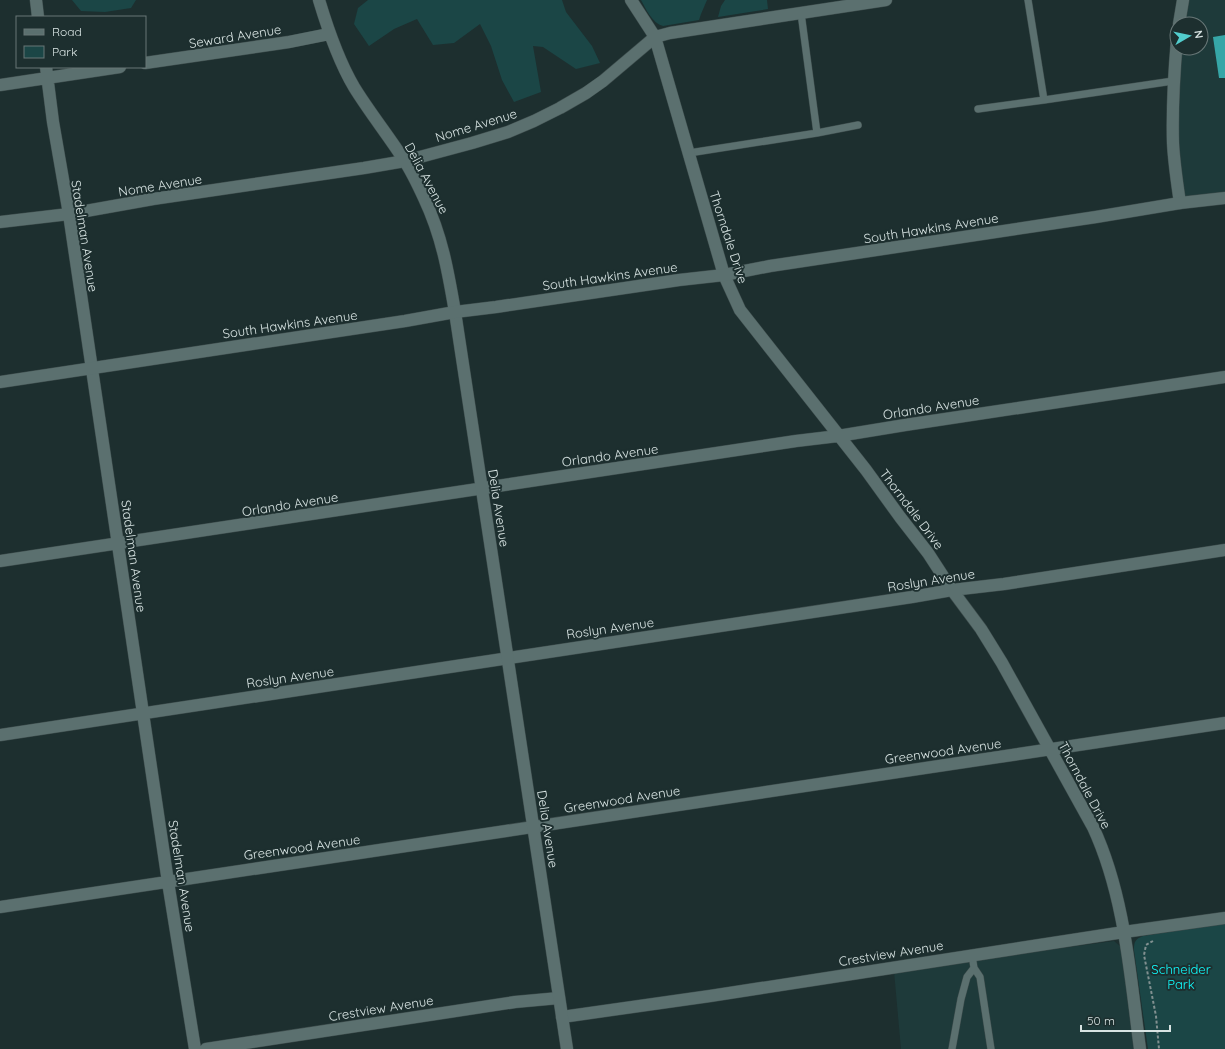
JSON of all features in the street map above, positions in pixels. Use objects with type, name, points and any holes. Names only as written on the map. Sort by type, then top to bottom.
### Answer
[{"type":"street","points":[[36,0],[38,16]]},
{"type":"street","name":"Delia Avenue","points":[[319,0],[330,34],[354,87],[370,113],[405,161],[424,198],[439,233],[446,260],[567,1049]]},
{"type":"street","name":"Thorndale Drive","points":[[631,0],[655,37],[724,275],[740,310],[866,470],[928,553],[952,590],[981,629],[1002,663],[1090,821],[1101,845],[1115,889],[1124,932],[1140,1049]]},
{"type":"street","name":"Nome Avenue","points":[[0,222],[69,214],[153,199],[405,161],[472,143],[534,122],[586,93],[603,81],[655,37],[670,33],[886,0]]},
{"type":"street","points":[[1180,16],[1183,0]]},
{"type":"street","name":"Seward Avenue","points":[[146,63],[289,42],[330,34]]},
{"type":"street","points":[[1175,56],[1173,82],[1173,143],[1180,203]]},
{"type":"street","points":[[0,85],[47,72],[105,68]]},
{"type":"street","name":"Stadelman Avenue","points":[[47,72],[168,882],[195,1049]]},
{"type":"street","name":"South Hawkins Avenue","points":[[0,382],[405,321],[455,312],[724,275],[778,265],[1111,215],[1180,203],[1225,198]]},
{"type":"street","name":"Orlando Avenue","points":[[0,561],[1225,377]]},
{"type":"street","name":"Roslyn Avenue","points":[[0,735],[952,590],[1004,584],[1225,550]]},
{"type":"street","name":"Greenwood Avenue","points":[[0,907],[1225,722]]},
{"type":"street","name":"Crestview Avenue","points":[[562,1017],[1225,918]]},
{"type":"street","name":"Crestview Avenue","points":[[206,1049],[515,1002],[559,998]]},
{"type":"lane","points":[[1028,0],[1044,100]]},
{"type":"lane","points":[[801,13],[817,133]]},
{"type":"lane","points":[[978,109],[1173,82]]},
{"type":"lane","points":[[688,153],[858,126]]},
{"type":"lane","points":[[972,955],[974,968],[980,977],[991,1049]]},
{"type":"lane","points":[[952,1049],[961,999],[967,977],[974,968]]},
{"type":"path","points":[[1159,940],[1151,941],[1146,945],[1144,955],[1156,1016],[1159,1049]]},
{"type":"shaded area","points":[[1183,0],[1225,0],[1225,198],[1180,203],[1177,56],[1209,56],[1209,16],[1180,16]]},
{"type":"shaded area","points":[[1114,941],[1120,946],[1127,981],[1136,1049],[901,1049],[894,971]]},
{"type":"green space","points":[[72,0],[136,0],[131,8],[105,12],[81,11]]},
{"type":"green space","points":[[368,0],[562,0],[566,12],[592,46],[600,63],[576,69],[543,47],[533,46],[541,92],[514,102],[502,80],[491,46],[480,24],[454,43],[433,45],[417,19],[394,29],[369,46],[354,24],[358,8]]},
{"type":"green space","points":[[641,0],[707,0],[699,20],[663,26],[653,19]]},
{"type":"green space","points":[[725,0],[767,0],[768,9],[718,17],[721,6]]},
{"type":"green space","name":"Schneider Park","points":[[1225,923],[1225,1049],[1148,1049],[1134,950],[1136,941],[1138,938],[1143,936]]},
{"type":"building","points":[[1225,35],[1225,78],[1219,78],[1213,37]]}]
